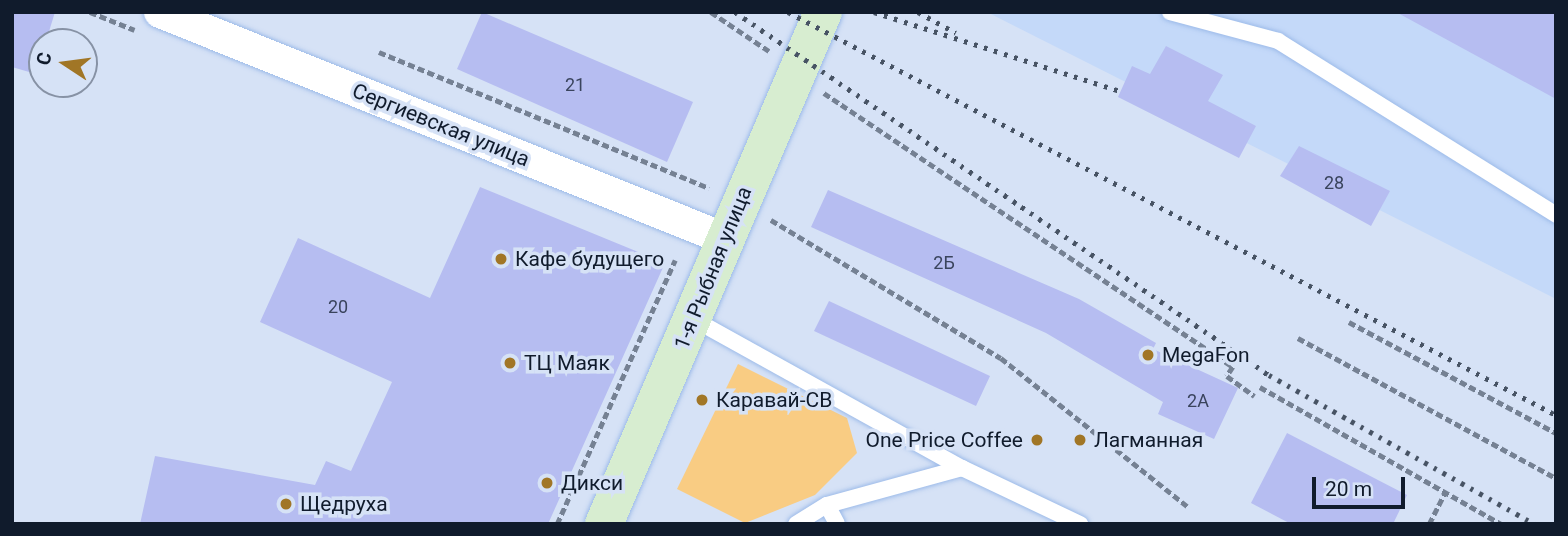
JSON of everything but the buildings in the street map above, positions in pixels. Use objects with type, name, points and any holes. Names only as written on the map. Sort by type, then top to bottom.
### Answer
[{"type":"street","name":"Сергиевская улица","points":[[160,12],[723,238]]},
{"type":"street","name":"1-я Рыбная улица","points":[[604,524],[693,319],[784,63],[823,12]]},
{"type":"lane","points":[[1170,12],[1278,41],[1556,215]]},
{"type":"lane","points":[[693,319],[962,468],[1080,524]]},
{"type":"lane","points":[[796,524],[827,505],[962,468]]},
{"type":"lane","points":[[827,505],[837,524]]},
{"type":"path","points":[[711,12],[1233,367],[1227,376],[1255,396]]},
{"type":"path","points":[[379,52],[708,191]]},
{"type":"path","points":[[768,218],[1001,358],[1187,506]]},
{"type":"path","points":[[558,524],[676,260]]},
{"type":"path","points":[[1349,322],[1556,433]]},
{"type":"path","points":[[1298,338],[1556,478]]},
{"type":"path","points":[[1260,387],[1501,524]]},
{"type":"path","points":[[1429,524],[1445,493]]},
{"type":"shaded area","points":[[987,12],[1556,12],[1556,299]]},
{"type":"shaded area","points":[[738,364],[847,418],[857,453],[815,495],[745,523],[677,489]]},
{"type":"railway","points":[[735,12],[1269,375],[1535,524]]},
{"type":"railway","points":[[788,12],[1556,415]]},
{"type":"railway","points":[[874,12],[1120,91]]},
{"type":"railway","points":[[918,12],[956,33]]},
{"type":"place","name":"Кафе будущего","points":[[501,259]]},
{"type":"place","name":"MegaFon","points":[[1148,355]]},
{"type":"place","name":"ТЦ Маяк","points":[[510,363]]},
{"type":"place","name":"Каравай-СВ","points":[[702,400]]},
{"type":"place","name":"One Price Coffee","points":[[1037,440]]},
{"type":"place","name":"Лагманная","points":[[1080,440]]},
{"type":"place","name":"Дикси","points":[[547,483]]},
{"type":"place","name":"Щедруха","points":[[286,504]]}]
